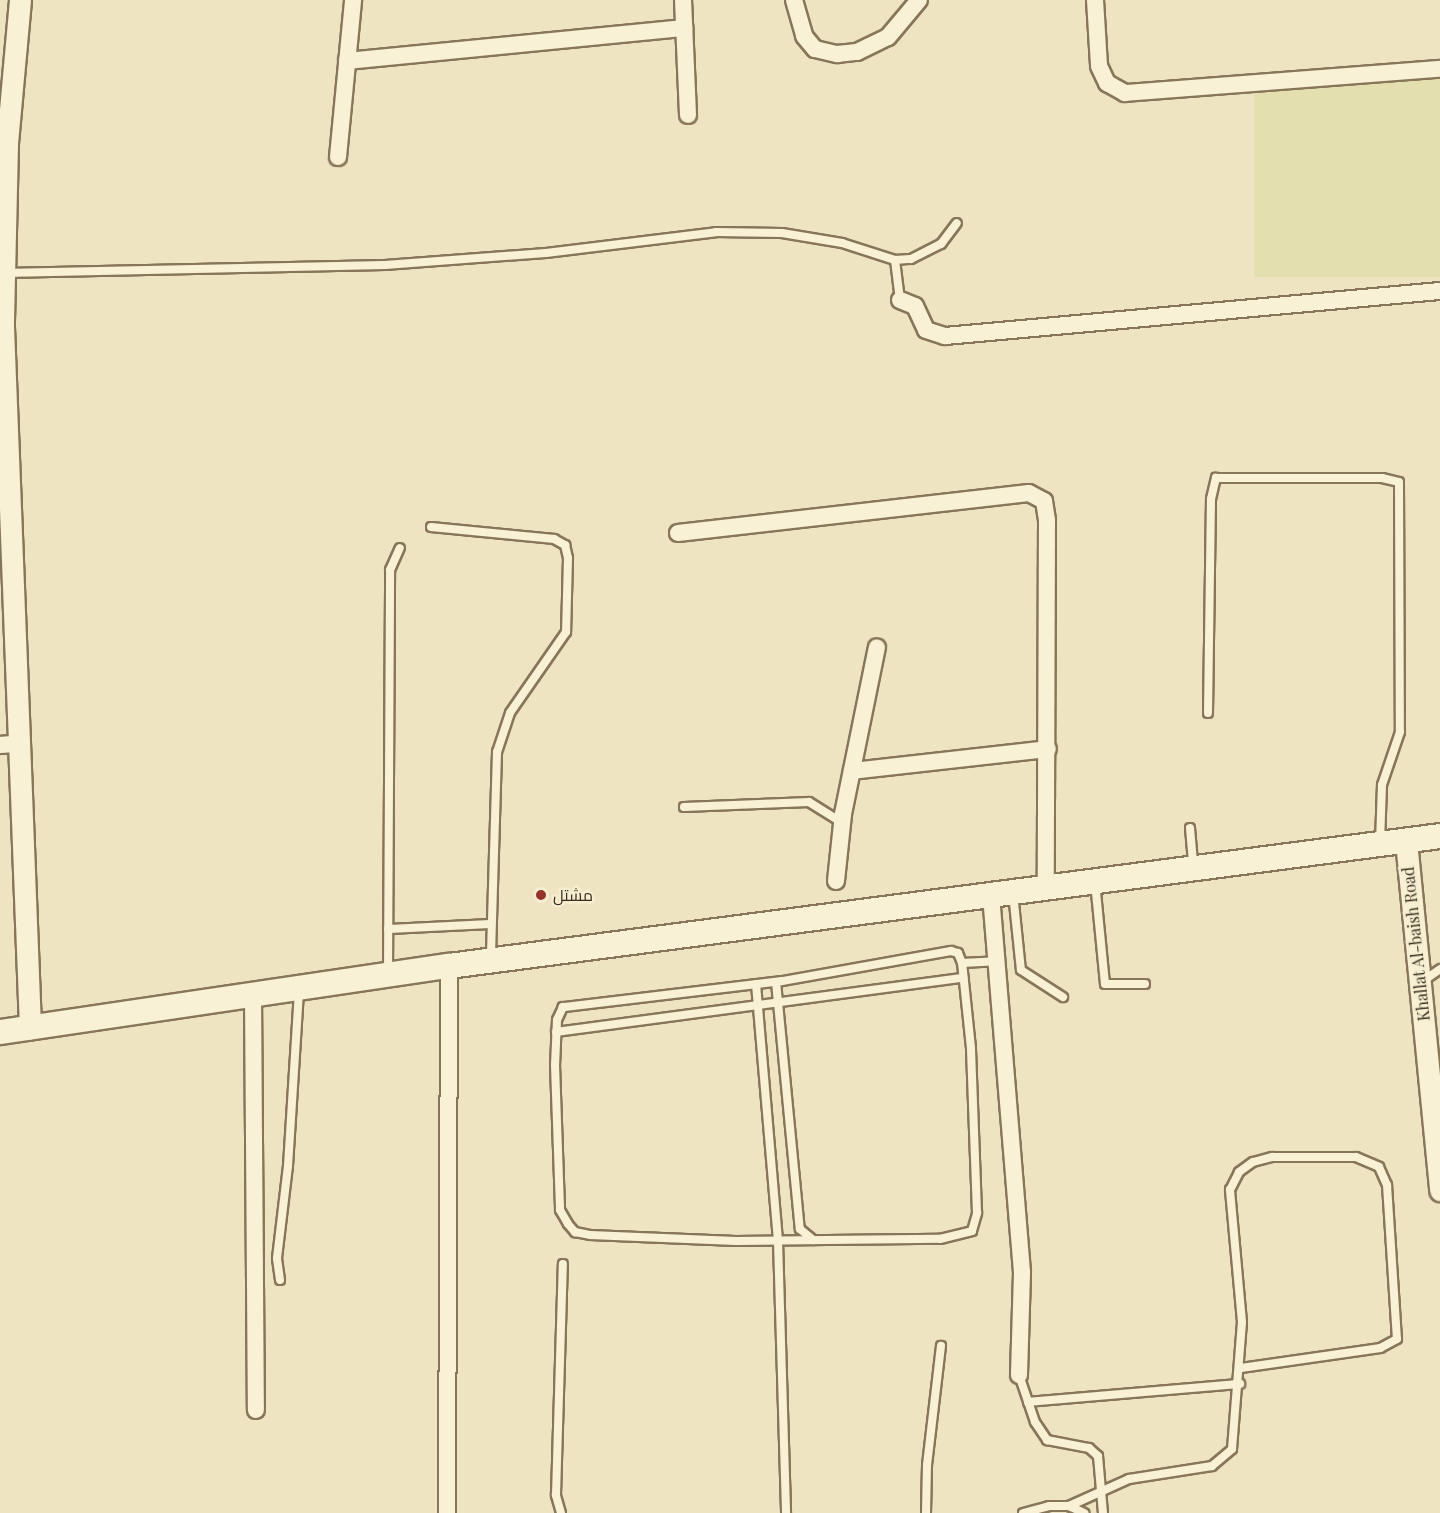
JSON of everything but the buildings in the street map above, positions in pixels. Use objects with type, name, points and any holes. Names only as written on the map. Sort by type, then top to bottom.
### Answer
[{"type":"main road","points":[[0,1032],[449,966],[1440,836]]},
{"type":"street","points":[[20,0],[3,144],[2,327],[8,744],[30,1028]]},
{"type":"street","points":[[338,157],[353,0]]},
{"type":"street","points":[[683,0],[688,115]]},
{"type":"street","points":[[794,0],[804,36],[815,49],[837,54],[857,52],[888,37],[919,0]]},
{"type":"street","points":[[1095,0],[1099,66],[1107,83],[1125,93],[1440,69]]},
{"type":"street","points":[[347,61],[684,28]]},
{"type":"street","points":[[900,300],[915,306],[926,330],[945,336],[1440,291]]},
{"type":"street","points":[[678,533],[1029,493],[1044,501],[1048,749],[1046,888]]},
{"type":"street","points":[[836,881],[842,822],[877,647]]},
{"type":"street","points":[[852,771],[1048,749]]},
{"type":"street","name":"Khallat Al-baish Road","points":[[1406,841],[1440,1190]]},
{"type":"street","points":[[1002,894],[996,961],[1022,1273],[1019,1376]]},
{"type":"street","points":[[447,1513],[449,966]]},
{"type":"street","points":[[252,995],[256,1410]]},
{"type":"lane","points":[[4,273],[397,264],[546,253],[716,232],[782,233],[842,243],[895,260],[924,254],[940,244],[957,223]]},
{"type":"lane","points":[[895,260],[900,300]]},
{"type":"lane","points":[[1208,713],[1211,500],[1216,478],[1382,478],[1399,482],[1400,732],[1382,785],[1380,845]]},
{"type":"lane","points":[[431,527],[554,539],[565,545],[568,558],[566,632],[510,713],[497,752],[491,961]]},
{"type":"lane","points":[[388,975],[390,570],[400,548]]},
{"type":"lane","points":[[684,807],[809,802],[842,822]]},
{"type":"lane","points":[[1190,828],[1194,869]]},
{"type":"lane","points":[[1095,881],[1105,984],[1145,984]]},
{"type":"lane","points":[[1002,894],[1021,970],[1063,998]]},
{"type":"lane","points":[[388,929],[491,924]]},
{"type":"lane","points":[[951,951],[958,953],[962,963],[971,1048],[976,1224],[963,1236],[940,1239],[778,1241],[575,1232],[560,1210],[556,1032],[559,1014],[563,1007],[575,1003],[777,982],[951,951]]},
{"type":"lane","points":[[962,963],[996,961]]},
{"type":"lane","points":[[1420,983],[1440,969]]},
{"type":"lane","points":[[556,1032],[963,978]]},
{"type":"lane","points":[[777,982],[800,1229],[815,1241]]},
{"type":"lane","points":[[756,984],[778,1241],[786,1513]]},
{"type":"lane","points":[[280,1280],[277,1258],[288,1166],[299,988]]},
{"type":"lane","points":[[1069,1506],[1101,1489],[1129,1479],[1212,1466],[1223,1460],[1235,1438],[1241,1368],[1242,1288],[1232,1180],[1253,1162],[1272,1157],[1356,1157],[1378,1167],[1387,1185],[1397,1339],[1380,1348],[1241,1368]]},
{"type":"lane","points":[[561,1513],[556,1495],[563,1264]]},
{"type":"lane","points":[[926,1513],[927,1465],[941,1346]]},
{"type":"lane","points":[[1019,1376],[1028,1402],[1047,1440],[1095,1451],[1103,1513]]},
{"type":"lane","points":[[1028,1402],[1240,1384]]},
{"type":"lane","points":[[1023,1513],[1049,1506],[1069,1506],[1084,1513]]},
{"type":"shaded area","points":[[1254,77],[1440,77],[1440,277],[1254,277]]},
{"type":"place","name":"مشتل","points":[[541,895]]}]
